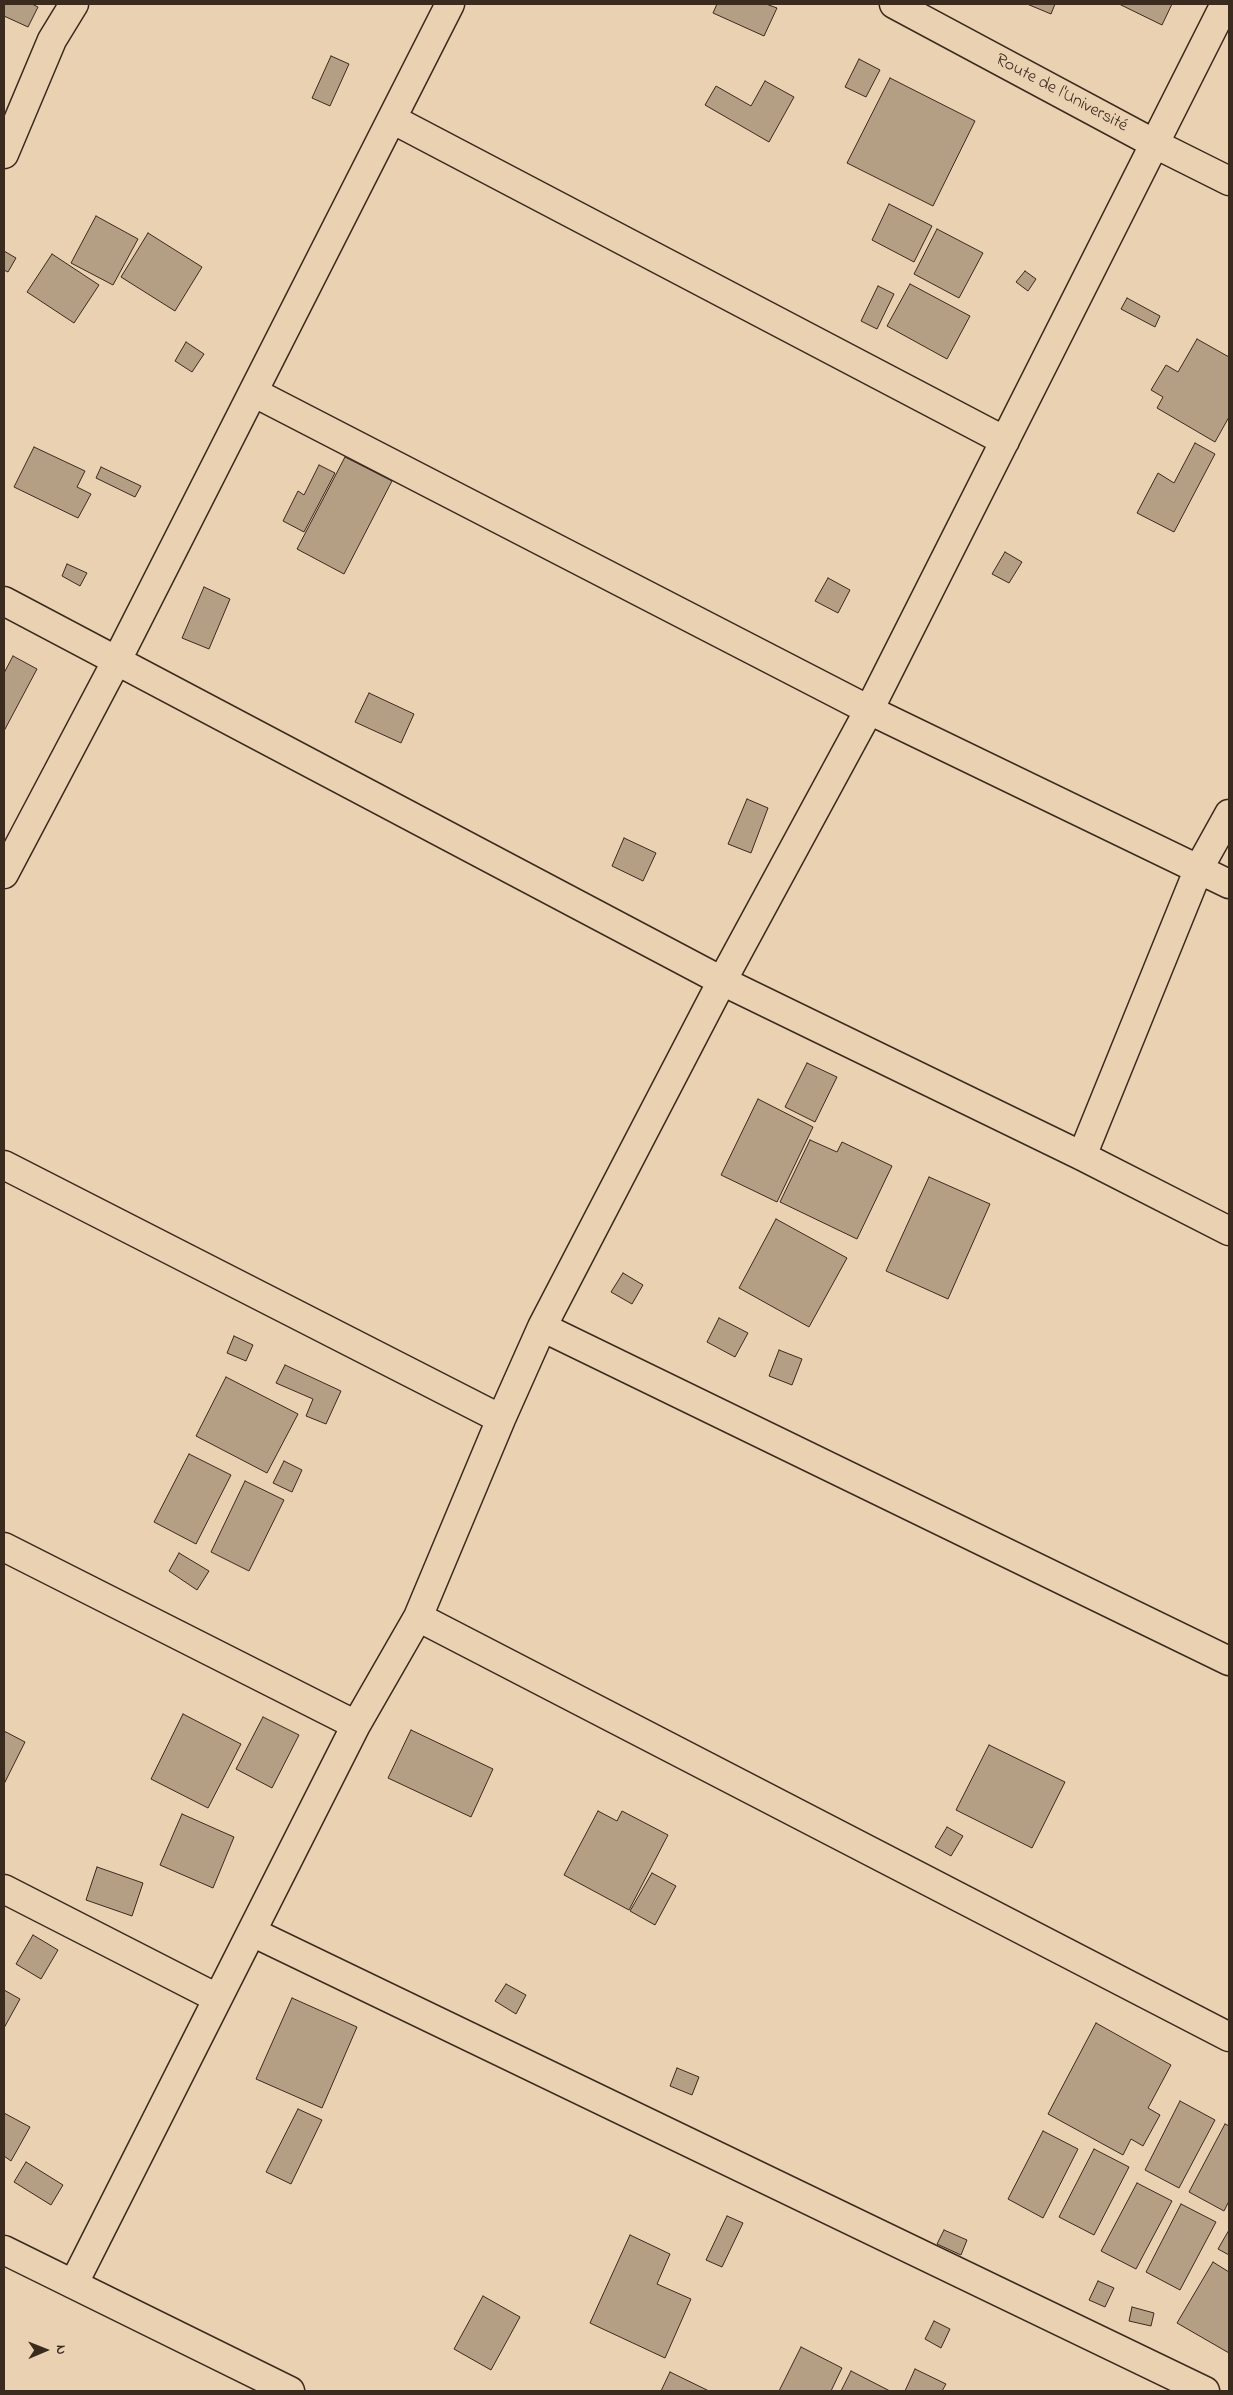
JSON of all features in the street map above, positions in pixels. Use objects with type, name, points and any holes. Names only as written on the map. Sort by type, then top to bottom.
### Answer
[{"type":"street","points":[[4,154],[52,40],[74,4]]},
{"type":"street","points":[[4,874],[117,660],[450,4]]},
{"type":"street","name":"Route de l'Université","points":[[894,4],[1155,144],[1229,181]]},
{"type":"street","points":[[74,2283],[356,1725],[418,1617],[501,1419],[542,1327],[722,981],[869,710],[1225,4]]},
{"type":"street","points":[[392,119],[1005,441]]},
{"type":"street","points":[[253,392],[869,710],[1229,884]]},
{"type":"street","points":[[4,601],[722,981],[1082,1156],[1229,1231]]},
{"type":"street","points":[[1082,1156],[1199,868],[1229,814]]},
{"type":"street","points":[[4,1165],[501,1419]]},
{"type":"street","points":[[542,1327],[1229,1662]]},
{"type":"street","points":[[4,1547],[356,1725]]},
{"type":"street","points":[[418,1617],[1229,2037]]},
{"type":"street","points":[[4,1889],[217,1998]]},
{"type":"street","points":[[252,1932],[1205,2391]]},
{"type":"street","points":[[4,2250],[290,2391]]},
{"type":"building","points":[[4,4],[32,4],[38,7],[28,27],[4,16]]},
{"type":"building","points":[[717,4],[766,4],[777,8],[764,36],[713,13]]},
{"type":"building","points":[[1027,4],[1055,4],[1051,14]]},
{"type":"building","points":[[1119,4],[1172,4],[1162,25]]},
{"type":"building","points":[[331,56],[349,64],[330,106],[312,98]]},
{"type":"building","points":[[859,59],[880,70],[866,97],[845,87]]},
{"type":"building","points":[[890,78],[975,121],[933,206],[847,163]]},
{"type":"building","points":[[765,81],[794,97],[769,142],[705,105],[716,86],[751,106]]},
{"type":"building","points":[[889,204],[932,226],[914,262],[872,240]]},
{"type":"building","points":[[96,216],[138,239],[113,285],[71,263]]},
{"type":"building","points":[[937,229],[983,253],[959,298],[914,274]]},
{"type":"building","points":[[148,233],[202,267],[175,311],[121,277]]},
{"type":"building","points":[[4,251],[16,258],[8,272],[4,270]]},
{"type":"building","points":[[52,254],[99,285],[74,323],[27,292]]},
{"type":"building","points":[[1025,271],[1036,279],[1028,291],[1016,282]]},
{"type":"building","points":[[910,284],[970,316],[947,359],[887,326]]},
{"type":"building","points":[[878,286],[894,294],[877,329],[861,321]]},
{"type":"building","points":[[1127,298],[1160,316],[1155,327],[1121,309]]},
{"type":"building","points":[[1197,339],[1229,357],[1229,417],[1215,442],[1157,408],[1163,397],[1151,390],[1166,365],[1178,372]]},
{"type":"building","points":[[186,342],[204,354],[192,372],[175,361]]},
{"type":"building","points":[[1195,443],[1215,454],[1174,532],[1137,513],[1158,473],[1174,483]]},
{"type":"building","points":[[34,447],[85,471],[77,487],[91,494],[78,518],[14,487]]},
{"type":"building","points":[[345,457],[392,481],[344,574],[297,549]]},
{"type":"building","points":[[319,465],[335,473],[304,532],[283,521],[298,491],[304,495]]},
{"type":"building","points":[[101,467],[141,486],[135,497],[96,478]]},
{"type":"building","points":[[1005,552],[1022,562],[1009,583],[992,574]]},
{"type":"building","points":[[67,564],[87,573],[80,586],[62,576]]},
{"type":"building","points":[[828,578],[850,590],[838,613],[815,601]]},
{"type":"building","points":[[204,587],[230,599],[209,649],[182,638]]},
{"type":"building","points":[[13,656],[37,669],[4,731],[4,673]]},
{"type":"building","points":[[369,693],[414,714],[401,743],[355,722]]},
{"type":"building","points":[[747,799],[768,808],[751,853],[728,844]]},
{"type":"building","points":[[624,838],[656,853],[643,881],[612,866]]},
{"type":"building","points":[[807,1063],[837,1077],[815,1122],[785,1107]]},
{"type":"building","points":[[758,1099],[813,1127],[777,1202],[721,1175]]},
{"type":"building","points":[[810,1140],[837,1152],[842,1142],[892,1166],[857,1239],[780,1202]]},
{"type":"building","points":[[929,1177],[990,1204],[948,1299],[886,1271]]},
{"type":"building","points":[[776,1219],[847,1258],[809,1327],[739,1288]]},
{"type":"building","points":[[623,1273],[643,1285],[632,1304],[611,1292]]},
{"type":"building","points":[[719,1318],[748,1333],[735,1357],[707,1342]]},
{"type":"building","points":[[234,1336],[253,1345],[246,1361],[227,1353]]},
{"type":"building","points":[[779,1350],[802,1359],[792,1385],[769,1376]]},
{"type":"building","points":[[285,1365],[341,1391],[326,1424],[306,1416],[313,1399],[276,1383]]},
{"type":"building","points":[[226,1377],[298,1414],[267,1473],[196,1436]]},
{"type":"building","points":[[189,1454],[231,1475],[196,1544],[154,1522]]},
{"type":"building","points":[[284,1461],[302,1470],[292,1492],[273,1483]]},
{"type":"building","points":[[245,1481],[284,1500],[249,1571],[211,1552]]},
{"type":"building","points":[[179,1553],[209,1571],[197,1590],[169,1571]]},
{"type":"building","points":[[183,1714],[241,1744],[208,1808],[151,1779]]},
{"type":"building","points":[[263,1717],[299,1735],[272,1788],[236,1769]]},
{"type":"building","points":[[411,1730],[493,1769],[471,1817],[388,1778]]},
{"type":"building","points":[[4,1731],[25,1742],[4,1784]]},
{"type":"building","points":[[989,1745],[1065,1782],[1032,1848],[956,1810]]},
{"type":"building","points":[[598,1811],[617,1821],[622,1811],[668,1835],[629,1910],[564,1875]]},
{"type":"building","points":[[182,1814],[234,1837],[213,1888],[160,1865]]},
{"type":"building","points":[[947,1827],[963,1836],[951,1856],[935,1847]]},
{"type":"building","points":[[97,1867],[143,1883],[132,1916],[86,1900]]},
{"type":"building","points":[[652,1873],[676,1886],[655,1925],[630,1911]]},
{"type":"building","points":[[33,1935],[58,1950],[41,1979],[16,1964]]},
{"type":"building","points":[[506,1984],[526,1995],[516,2014],[495,2001]]},
{"type":"building","points":[[4,1990],[20,1999],[4,2028]]},
{"type":"building","points":[[292,1998],[357,2027],[322,2108],[256,2079]]},
{"type":"building","points":[[1096,2023],[1171,2065],[1148,2108],[1160,2115],[1143,2146],[1131,2139],[1123,2155],[1048,2114]]},
{"type":"building","points":[[677,2068],[699,2077],[692,2095],[670,2086]]},
{"type":"building","points":[[1180,2101],[1215,2120],[1179,2188],[1145,2170]]},
{"type":"building","points":[[298,2109],[322,2120],[291,2184],[266,2172]]},
{"type":"building","points":[[4,2113],[30,2127],[11,2161],[4,2156]]},
{"type":"building","points":[[1225,2124],[1229,2126],[1229,2201],[1224,2211],[1189,2192]]},
{"type":"building","points":[[1043,2131],[1078,2149],[1043,2218],[1008,2199]]},
{"type":"building","points":[[1094,2149],[1129,2167],[1094,2235],[1059,2217]]},
{"type":"building","points":[[26,2162],[63,2185],[51,2205],[14,2182]]},
{"type":"building","points":[[1137,2183],[1172,2201],[1136,2269],[1101,2251]]},
{"type":"building","points":[[1181,2204],[1216,2222],[1180,2290],[1146,2272]]},
{"type":"building","points":[[727,2216],[743,2223],[722,2267],[706,2260]]},
{"type":"building","points":[[944,2230],[967,2240],[961,2255],[937,2244]]},
{"type":"building","points":[[1229,2230],[1229,2255],[1218,2249]]},
{"type":"building","points":[[630,2235],[670,2254],[657,2284],[691,2299],[665,2358],[590,2323]]},
{"type":"building","points":[[1213,2262],[1229,2272],[1229,2353],[1177,2323]]},
{"type":"building","points":[[1098,2281],[1114,2288],[1105,2307],[1089,2300]]},
{"type":"building","points":[[483,2296],[520,2317],[491,2370],[454,2349]]},
{"type":"building","points":[[1132,2307],[1154,2313],[1151,2326],[1129,2321]]},
{"type":"building","points":[[934,2321],[950,2329],[941,2348],[925,2339]]},
{"type":"building","points":[[801,2347],[842,2368],[831,2391],[779,2391]]},
{"type":"building","points":[[915,2369],[946,2384],[942,2391],[905,2391]]},
{"type":"building","points":[[851,2371],[890,2391],[841,2391]]},
{"type":"building","points":[[670,2372],[709,2391],[661,2391]]}]
